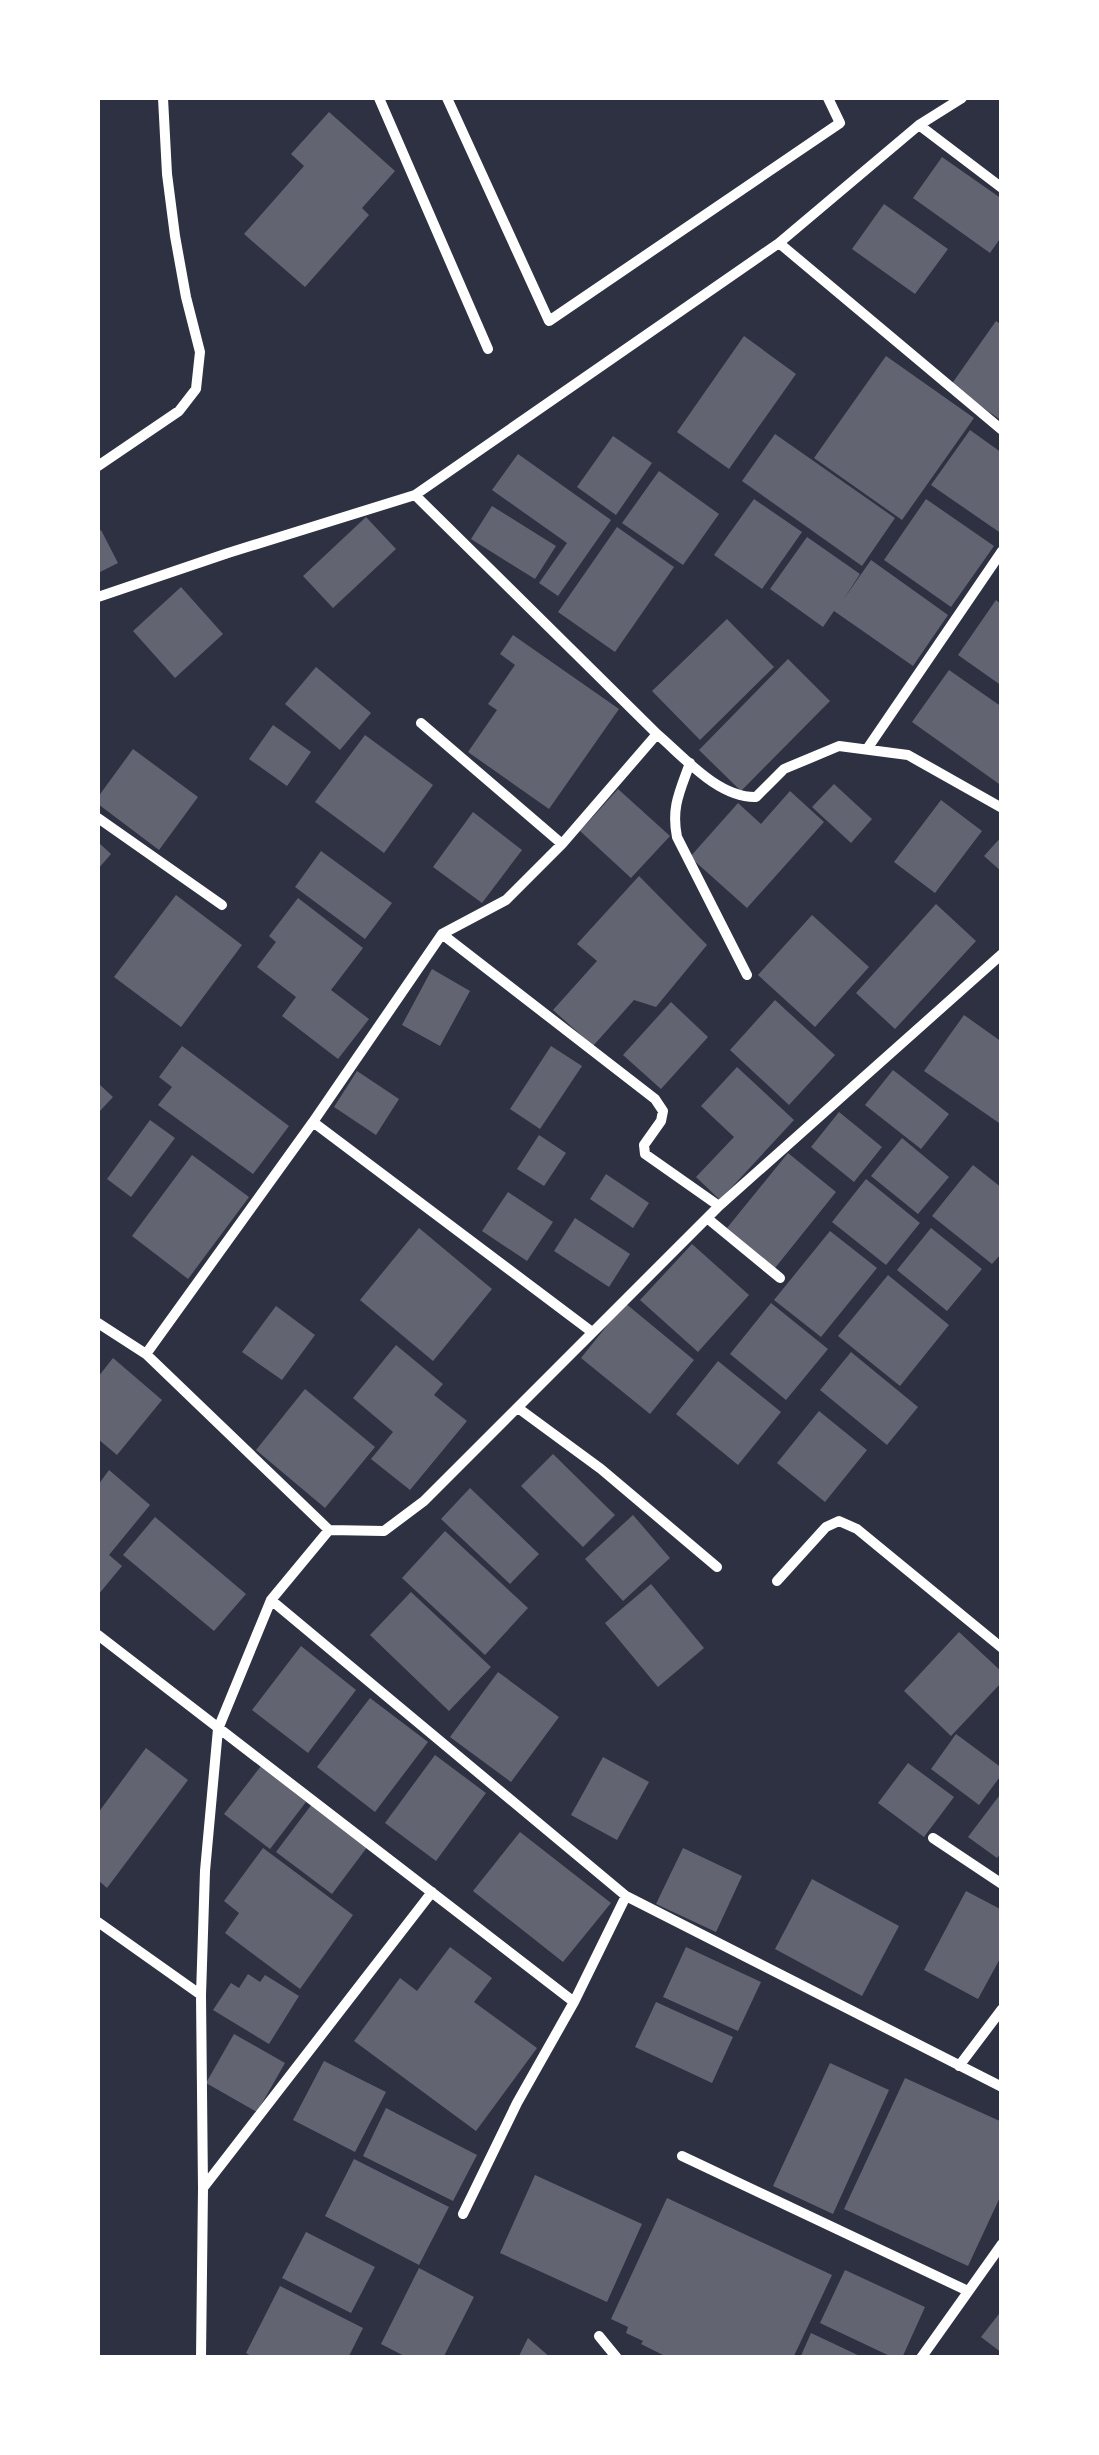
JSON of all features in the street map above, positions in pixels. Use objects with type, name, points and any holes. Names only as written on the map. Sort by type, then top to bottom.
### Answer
[{"type":"street","points":[[98,466],[179,411],[196,390],[200,352],[175,236],[163,98]]},
{"type":"street","points":[[378,98],[488,348]]},
{"type":"street","points":[[447,98],[550,321],[840,123],[828,98]]},
{"type":"street","points":[[98,597],[416,494],[779,243],[918,125],[962,98]]},
{"type":"street","points":[[918,125],[1002,188]]},
{"type":"street","points":[[779,243],[1002,430]]},
{"type":"street","points":[[416,494],[657,734],[718,786],[744,798],[756,797],[784,769],[839,746],[908,755],[1002,808]]},
{"type":"street","points":[[867,749],[1002,551]]},
{"type":"street","points":[[421,723],[562,844]]},
{"type":"street","points":[[146,1354],[442,934],[506,900],[562,844],[657,734]]},
{"type":"street","points":[[690,763],[674,806],[678,836],[747,975]]},
{"type":"street","points":[[98,818],[222,906]]},
{"type":"street","points":[[442,934],[655,1100],[663,1111],[661,1121],[644,1145],[645,1154],[719,1206]]},
{"type":"street","points":[[99,1327],[146,1354],[329,1530],[384,1531],[424,1501],[719,1206],[1002,954]]},
{"type":"street","points":[[313,1122],[592,1332]]},
{"type":"street","points":[[707,1218],[780,1278]]},
{"type":"street","points":[[518,1408],[601,1469],[717,1567]]},
{"type":"street","points":[[778,1580],[826,1527],[839,1521],[857,1529],[1002,1648]]},
{"type":"street","points":[[201,2358],[201,1995],[205,1871],[218,1729],[272,1600],[329,1530]]},
{"type":"street","points":[[272,1600],[626,1896],[1002,2088]]},
{"type":"street","points":[[98,1635],[574,2002]]},
{"type":"street","points":[[933,1838],[1002,1884]]},
{"type":"street","points":[[203,2188],[432,1892]]},
{"type":"street","points":[[463,2214],[626,1896]]},
{"type":"street","points":[[98,1922],[201,1995]]},
{"type":"street","points":[[959,2066],[1002,2009]]},
{"type":"street","points":[[682,2156],[968,2291]]},
{"type":"street","points":[[921,2358],[1002,2244]]},
{"type":"street","points":[[600,2336],[617,2358]]},
{"type":"building","points":[[329,112],[395,171],[362,208],[369,215],[305,287],[244,234],[304,166],[291,154]]},
{"type":"building","points":[[942,157],[1002,199],[1002,236],[990,253],[913,198]]},
{"type":"building","points":[[884,204],[948,249],[915,294],[852,249]]},
{"type":"building","points":[[996,321],[1002,325],[1002,421],[951,385]]},
{"type":"building","points":[[744,336],[796,374],[729,469],[677,432]]},
{"type":"building","points":[[886,356],[974,418],[902,520],[814,458]]},
{"type":"building","points":[[970,430],[1002,453],[1002,534],[931,485]]},
{"type":"building","points":[[775,434],[895,518],[862,566],[742,481]]},
{"type":"building","points":[[613,436],[652,463],[616,515],[577,487]]},
{"type":"building","points":[[518,454],[611,520],[558,596],[539,583],[567,543],[492,490]]},
{"type":"building","points":[[659,471],[719,514],[683,565],[622,523]]},
{"type":"building","points":[[754,499],[802,532],[762,589],[714,555]]},
{"type":"building","points":[[926,499],[994,546],[951,607],[884,560]]},
{"type":"building","points":[[492,506],[556,546],[535,579],[471,539]]},
{"type":"building","points":[[366,517],[396,549],[333,608],[303,576]]},
{"type":"building","points":[[617,527],[674,567],[615,652],[558,612]]},
{"type":"building","points":[[101,530],[118,563],[98,573],[98,532]]},
{"type":"building","points":[[807,537],[860,574],[843,600],[871,560],[948,615],[913,666],[834,611],[823,627],[770,589]]},
{"type":"building","points":[[181,587],[223,634],[175,678],[133,631]]},
{"type":"building","points":[[996,600],[1002,605],[1002,686],[958,655]]},
{"type":"building","points":[[727,619],[774,667],[700,740],[652,691]]},
{"type":"building","points":[[513,635],[619,709],[549,809],[468,752],[497,710],[488,704],[515,665],[500,654]]},
{"type":"building","points":[[788,659],[830,701],[741,791],[699,750]]},
{"type":"building","points":[[316,667],[371,713],[340,750],[285,704]]},
{"type":"building","points":[[949,670],[1002,707],[1002,786],[912,722]]},
{"type":"building","points":[[273,725],[311,752],[287,786],[249,759]]},
{"type":"building","points":[[365,735],[433,785],[384,853],[315,802]]},
{"type":"building","points":[[133,749],[198,797],[159,850],[98,804],[98,797]]},
{"type":"building","points":[[834,784],[872,819],[851,843],[812,807]]},
{"type":"building","points":[[618,789],[670,836],[631,878],[580,831]]},
{"type":"building","points":[[790,791],[824,822],[747,908],[690,857],[738,803],[761,824]]},
{"type":"building","points":[[941,800],[982,831],[935,893],[894,862]]},
{"type":"building","points":[[473,812],[522,850],[482,903],[433,867]]},
{"type":"building","points":[[1002,836],[1002,872],[984,856]]},
{"type":"building","points":[[98,842],[111,854],[98,869]]},
{"type":"building","points":[[321,851],[392,903],[365,939],[295,887]]},
{"type":"building","points":[[639,876],[707,945],[656,1007],[634,1000],[593,1046],[553,1010],[597,961],[577,944]]},
{"type":"building","points":[[176,895],[242,945],[181,1027],[114,977]]},
{"type":"building","points":[[298,898],[363,948],[331,990],[369,1019],[338,1059],[282,1016],[296,997],[257,967],[276,942],[269,936]]},
{"type":"building","points":[[936,904],[976,941],[895,1029],[856,993]]},
{"type":"building","points":[[812,915],[869,967],[815,1027],[758,975]]},
{"type":"building","points":[[432,969],[470,991],[440,1046],[402,1025]]},
{"type":"building","points":[[775,1000],[835,1055],[789,1105],[730,1050]]},
{"type":"building","points":[[671,1002],[708,1037],[661,1089],[623,1055]]},
{"type":"building","points":[[964,1015],[1002,1042],[1002,1125],[924,1071]]},
{"type":"building","points":[[182,1046],[289,1126],[253,1174],[158,1105],[172,1087],[159,1077]]},
{"type":"building","points":[[551,1046],[582,1066],[540,1129],[510,1109]]},
{"type":"building","points":[[737,1067],[794,1120],[720,1200],[696,1177],[734,1137],[701,1106]]},
{"type":"building","points":[[893,1070],[949,1114],[921,1149],[865,1105]]},
{"type":"building","points":[[357,1071],[399,1099],[376,1135],[334,1107]]},
{"type":"building","points":[[98,1083],[113,1097],[98,1113]]},
{"type":"building","points":[[839,1112],[882,1147],[854,1182],[811,1147]]},
{"type":"building","points":[[150,1120],[175,1138],[131,1197],[107,1179]]},
{"type":"building","points":[[539,1135],[566,1153],[544,1186],[517,1169]]},
{"type":"building","points":[[902,1138],[949,1177],[918,1214],[871,1176]]},
{"type":"building","points":[[788,1153],[836,1192],[775,1268],[727,1228]]},
{"type":"building","points":[[192,1155],[249,1197],[188,1279],[132,1236]]},
{"type":"building","points":[[973,1165],[1002,1188],[1002,1253],[992,1264],[932,1216]]},
{"type":"building","points":[[606,1174],[649,1203],[633,1228],[590,1199]]},
{"type":"building","points":[[866,1179],[920,1223],[886,1265],[832,1222]]},
{"type":"building","points":[[508,1192],[553,1222],[527,1261],[482,1231]]},
{"type":"building","points":[[575,1218],[630,1254],[609,1287],[554,1251]]},
{"type":"building","points":[[419,1228],[492,1289],[433,1361],[360,1300]]},
{"type":"building","points":[[931,1228],[982,1269],[947,1311],[897,1270]]},
{"type":"building","points":[[830,1231],[877,1268],[821,1337],[774,1300]]},
{"type":"building","points":[[692,1244],[749,1295],[698,1352],[640,1300]]},
{"type":"building","points":[[888,1275],[949,1325],[900,1386],[838,1336]]},
{"type":"building","points":[[625,1303],[694,1360],[650,1414],[581,1358]]},
{"type":"building","points":[[771,1303],[828,1349],[786,1400],[730,1354]]},
{"type":"building","points":[[276,1306],[315,1335],[282,1380],[242,1352]]},
{"type":"building","points":[[396,1345],[443,1384],[434,1395],[467,1421],[410,1490],[371,1459],[393,1432],[353,1398]]},
{"type":"building","points":[[851,1352],[918,1407],[887,1445],[820,1390]]},
{"type":"building","points":[[113,1358],[162,1400],[117,1455],[98,1439],[98,1377]]},
{"type":"building","points":[[718,1361],[781,1412],[738,1465],[676,1414]]},
{"type":"building","points":[[305,1389],[375,1447],[325,1508],[256,1450]]},
{"type":"building","points":[[819,1411],[867,1450],[825,1502],[777,1463]]},
{"type":"building","points":[[553,1454],[615,1515],[583,1547],[521,1486]]},
{"type":"building","points":[[109,1470],[150,1505],[109,1555],[122,1566],[98,1595],[98,1485]]},
{"type":"building","points":[[470,1488],[539,1554],[510,1584],[441,1519]]},
{"type":"building","points":[[633,1515],[670,1558],[623,1601],[585,1559]]},
{"type":"building","points":[[155,1517],[246,1594],[214,1631],[123,1555]]},
{"type":"building","points":[[445,1531],[528,1608],[485,1655],[402,1578]]},
{"type":"building","points":[[651,1584],[704,1648],[658,1687],[605,1623]]},
{"type":"building","points":[[411,1592],[491,1667],[449,1711],[370,1635]]},
{"type":"building","points":[[959,1632],[1002,1672],[1002,1682],[951,1736],[904,1691]]},
{"type":"building","points":[[301,1646],[356,1690],[308,1753],[252,1710]]},
{"type":"building","points":[[498,1672],[559,1717],[511,1782],[450,1737]]},
{"type":"building","points":[[370,1698],[428,1742],[375,1812],[317,1767]]},
{"type":"building","points":[[956,1734],[1002,1768],[1002,1774],[979,1805],[931,1769]]},
{"type":"building","points":[[146,1748],[188,1780],[107,1888],[98,1880],[98,1813]]},
{"type":"building","points":[[435,1755],[486,1793],[436,1861],[385,1823]]},
{"type":"building","points":[[603,1757],[649,1782],[617,1840],[571,1815]]},
{"type":"building","points":[[908,1763],[954,1797],[924,1837],[878,1803]]},
{"type":"building","points":[[261,1766],[306,1802],[270,1849],[224,1814]]},
{"type":"building","points":[[1002,1792],[1002,1852],[997,1858],[968,1837]]},
{"type":"building","points":[[312,1804],[368,1846],[332,1894],[276,1852]]},
{"type":"building","points":[[520,1832],[611,1903],[563,1962],[473,1891]]},
{"type":"building","points":[[263,1848],[353,1915],[300,1989],[225,1933],[239,1913],[224,1901]]},
{"type":"building","points":[[683,1848],[742,1876],[716,1932],[656,1904]]},
{"type":"building","points":[[812,1879],[899,1926],[862,1996],[775,1949]]},
{"type":"building","points":[[966,1891],[1002,1910],[1002,1955],[978,1999],[924,1970]]},
{"type":"building","points":[[450,1947],[492,1978],[474,2002],[537,2048],[476,2131],[354,2041],[400,1978],[417,1991]]},
{"type":"building","points":[[686,1947],[761,1982],[738,2031],[663,1997]]},
{"type":"building","points":[[248,1974],[260,1982],[265,1975],[299,1996],[269,2044],[213,2010],[231,1983],[239,1988]]},
{"type":"building","points":[[656,2002],[733,2037],[712,2083],[635,2047]]},
{"type":"building","points":[[234,2034],[285,2063],[257,2112],[206,2083]]},
{"type":"building","points":[[324,2061],[386,2092],[355,2152],[293,2120]]},
{"type":"building","points":[[830,2063],[889,2090],[833,2214],[773,2186]]},
{"type":"building","points":[[905,2078],[1002,2122],[1002,2193],[968,2266],[844,2209]]},
{"type":"building","points":[[386,2108],[477,2155],[453,2201],[363,2156]]},
{"type":"building","points":[[354,2159],[449,2207],[419,2265],[325,2216]]},
{"type":"building","points":[[535,2175],[642,2224],[607,2302],[500,2253]]},
{"type":"building","points":[[667,2198],[832,2275],[793,2358],[669,2358],[641,2344],[643,2341],[626,2333],[628,2327],[611,2319]]},
{"type":"building","points":[[306,2232],[375,2267],[351,2313],[282,2278]]},
{"type":"building","points":[[419,2268],[474,2297],[443,2358],[408,2358],[381,2344]]},
{"type":"building","points":[[845,2270],[925,2307],[902,2358],[894,2358],[820,2323]]},
{"type":"building","points":[[280,2286],[363,2328],[348,2358],[254,2358],[246,2353]]},
{"type":"building","points":[[1002,2310],[1002,2353],[981,2337]]},
{"type":"building","points":[[811,2333],[864,2358],[800,2358]]},
{"type":"building","points":[[528,2338],[551,2358],[518,2358]]}]
